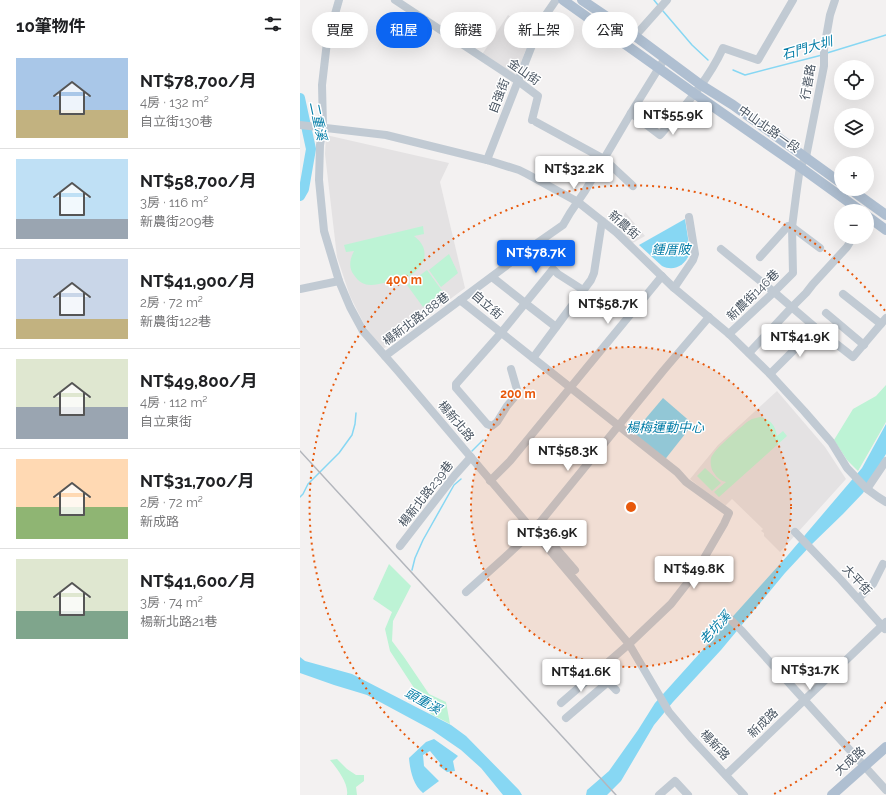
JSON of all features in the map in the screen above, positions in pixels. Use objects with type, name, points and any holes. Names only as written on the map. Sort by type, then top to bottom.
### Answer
[{"type":"main road","name":"中山北路一段","points":[[563,0],[851,204]]},
{"type":"main road","name":"中山北路一段","points":[[582,0],[600,12]]},
{"type":"main road","name":"中山北路一段","points":[[638,38],[701,85],[834,177]]},
{"type":"main road","points":[[860,196],[886,215]]},
{"type":"main road","points":[[874,221],[886,230]]},
{"type":"main road","name":"大成路","points":[[832,795],[886,747]]},
{"type":"street","name":"楊新北路","points":[[339,0],[327,48],[322,86],[323,127],[320,145],[319,180],[324,231],[339,281],[350,307],[363,331],[629,644],[658,695]]},
{"type":"street","name":"金山街","points":[[396,0],[518,81],[538,96],[534,121],[604,159]]},
{"type":"street","name":"自強街","points":[[487,160],[540,25],[556,0]]},
{"type":"street","points":[[631,113],[660,135],[695,94],[718,59],[723,48],[758,60],[793,0]]},
{"type":"street","name":"行善路","points":[[800,167],[806,157],[830,15],[835,0]]},
{"type":"street","points":[[638,33],[665,2]]},
{"type":"street","name":"自立街","points":[[629,644],[671,604],[696,572],[724,524],[728,513],[686,482],[677,472],[460,300],[563,225],[665,58]]},
{"type":"street","name":"新農街","points":[[300,125],[386,135],[487,160],[528,174],[578,202],[616,232],[674,288],[750,353],[831,442],[847,468],[867,489]]},
{"type":"street","points":[[604,159],[633,186]]},
{"type":"street","points":[[792,227],[800,167]]},
{"type":"street","points":[[674,288],[693,260],[695,254],[689,217]]},
{"type":"street","points":[[532,358],[591,280],[594,273],[602,221]]},
{"type":"street","points":[[760,257],[788,226],[792,227],[820,248]]},
{"type":"street","name":"新農街146巷","points":[[729,334],[793,273],[792,227]]},
{"type":"street","points":[[750,353],[849,244]]},
{"type":"street","points":[[721,249],[853,357],[884,321],[843,294]]},
{"type":"street","points":[[511,369],[518,393],[507,406],[498,422],[492,426],[487,424],[482,419],[456,388],[456,384],[554,269],[558,274],[583,290]]},
{"type":"street","points":[[490,481],[510,462],[662,276]]},
{"type":"street","points":[[492,277],[556,327]]},
{"type":"street","points":[[300,289],[339,281]]},
{"type":"street","name":"楊新北路188巷","points":[[385,356],[460,300]]},
{"type":"street","points":[[826,313],[864,345]]},
{"type":"street","points":[[466,592],[533,531],[663,371],[709,317]]},
{"type":"street","points":[[770,374],[816,328]]},
{"type":"street","name":"楊新北路239巷","points":[[400,546],[470,457]]},
{"type":"street","points":[[886,461],[867,489],[886,502]]},
{"type":"street","points":[[539,523],[549,540],[575,570]]},
{"type":"street","name":"大平街","points":[[797,534],[885,626]]},
{"type":"street","points":[[858,599],[873,584],[883,564]]},
{"type":"street","points":[[730,618],[886,790]]},
{"type":"street","name":"新成路","points":[[726,775],[804,700],[885,626]]},
{"type":"street","points":[[561,703],[629,644]]},
{"type":"street","points":[[598,671],[616,690]]},
{"type":"street","points":[[566,718],[608,682]]},
{"type":"street","name":"楊新路","points":[[658,695],[668,711],[691,738],[744,795]]},
{"type":"street","points":[[659,795],[675,781],[688,795]]},
{"type":"shaded area","points":[[504,21],[504,48],[526,48],[515,78],[481,56],[486,48],[496,48],[496,33]]},
{"type":"shaded area","points":[[326,135],[449,163],[440,182],[465,288],[383,349],[366,328],[350,296],[337,257],[325,154]]},
{"type":"shaded area","points":[[625,212],[645,236],[631,244],[618,230]]},
{"type":"shaded area","points":[[777,391],[825,447],[846,479],[780,552],[764,536],[764,533],[761,531],[763,529],[732,499],[724,507],[690,479],[718,445]]},
{"type":"green space","points":[[423,226],[424,234],[414,236],[423,246],[424,251],[423,262],[415,272],[410,276],[373,285],[365,284],[357,279],[352,272],[350,263],[354,251],[346,252],[344,245]]},
{"type":"green space","points":[[449,254],[458,273],[441,287],[429,270]]},
{"type":"green space","points":[[427,270],[443,292],[423,307],[407,285]]},
{"type":"green space","points":[[886,385],[886,422],[858,471],[847,460],[834,440],[853,409],[876,396]]},
{"type":"green space","points":[[760,417],[772,424],[777,436],[783,431],[787,436],[719,497],[714,492],[726,482],[719,479],[713,471],[711,466],[711,458],[713,454],[747,422]]},
{"type":"green space","points":[[705,468],[721,483],[712,491],[697,476]]},
{"type":"green space","points":[[389,564],[411,586],[393,621],[392,641],[429,694],[446,702],[450,724],[431,714],[390,651],[385,629],[392,612],[373,599]]},
{"type":"green space","points":[[337,759],[347,769],[356,775],[364,775],[364,781],[356,787],[357,795],[347,795],[344,781],[330,760]]},
{"type":"water","name":"鍾厝陂","points":[[685,219],[690,251],[686,260],[679,266],[675,268],[667,268],[662,266],[639,245]]},
{"type":"water","name":"楊梅運動中心","points":[[663,398],[693,424],[663,462],[630,437]]},
{"type":"water","points":[[886,424],[886,454],[863,493],[785,573],[721,650],[673,702],[654,725],[621,781],[607,795],[586,795],[587,790],[609,771],[655,703],[788,555],[862,468]]},
{"type":"water","points":[[300,657],[305,661],[352,674],[451,725],[466,736],[519,790],[522,795],[503,795],[481,768],[461,750],[432,730],[367,695],[300,673]]},
{"type":"water","points":[[434,739],[458,756],[453,761],[455,771],[447,772],[439,766],[440,763],[430,751],[423,755],[424,766],[439,781],[423,793],[414,782],[409,758],[426,742]]},
{"type":"waterway","name":"石門大圳","points":[[654,0],[658,5]]},
{"type":"waterway","name":"石門大圳","points":[[663,11],[692,45],[708,60]]},
{"type":"waterway","name":"石門大圳","points":[[827,53],[886,35]]},
{"type":"waterway","name":"石門大圳","points":[[733,70],[745,75],[822,55]]},
{"type":"waterway","name":"二重溪","points":[[300,98],[311,149],[304,189],[300,196]]},
{"type":"waterway","points":[[300,497],[308,484],[339,453],[352,435],[356,413]]},
{"type":"waterway","points":[[472,451],[483,440]]},
{"type":"waterway","points":[[412,570],[415,558],[423,540],[454,485],[461,479]]},
{"type":"railway","points":[[300,451],[616,795]]},
{"type":"water label","name":"老坑溪","points":[[715,628]]},
{"type":"water label","name":"頭重溪","points":[[423,701]]}]
